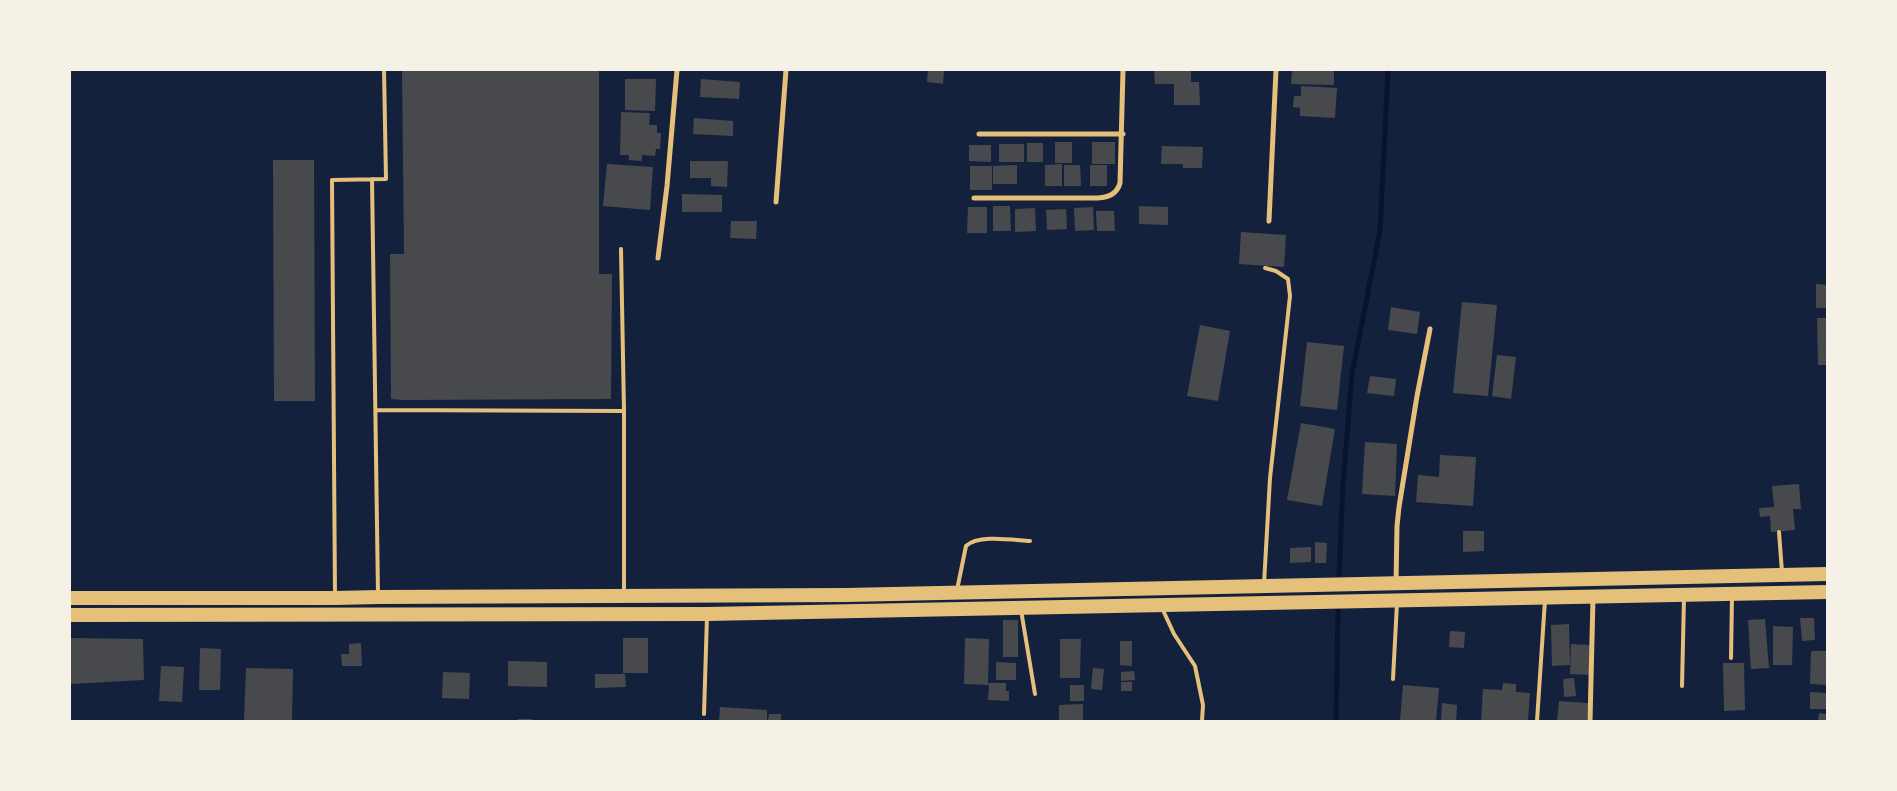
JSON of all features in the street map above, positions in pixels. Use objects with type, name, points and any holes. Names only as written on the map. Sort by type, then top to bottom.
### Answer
[{"type":"highway","points":[[70,598],[624,597],[1099,590],[1827,574]]},
{"type":"highway","points":[[1099,590],[1100,607]]},
{"type":"highway","points":[[70,615],[707,614],[1827,592]]},
{"type":"highway","points":[[335,598],[336,616]]},
{"type":"street","points":[[658,258],[667,186],[677,70]]},
{"type":"street","points":[[776,202],[786,70]]},
{"type":"street","points":[[974,198],[1098,198],[1109,196],[1118,190],[1120,183],[1123,70]]},
{"type":"street","points":[[1269,221],[1276,70]]},
{"type":"street","points":[[979,134],[1122,134]]},
{"type":"street","points":[[1396,583],[1399,507],[1430,330]]},
{"type":"street","points":[[1590,721],[1594,597]]},
{"type":"lane","points":[[335,598],[332,180],[386,179],[384,70]]},
{"type":"lane","points":[[372,179],[378,597]]},
{"type":"lane","points":[[621,249],[624,411],[624,597]]},
{"type":"lane","points":[[1264,586],[1270,478],[1290,296],[1288,279],[1265,268]]},
{"type":"lane","points":[[376,410],[624,411]]},
{"type":"lane","points":[[1779,532],[1782,575]]},
{"type":"lane","points":[[957,592],[966,546],[970,542],[985,539],[1030,541]]},
{"type":"lane","points":[[1731,658],[1732,594]]},
{"type":"lane","points":[[1682,686],[1684,595]]},
{"type":"lane","points":[[1537,721],[1545,598]]},
{"type":"lane","points":[[1393,679],[1397,601]]},
{"type":"lane","points":[[1162,606],[1174,634],[1195,666],[1203,705],[1202,721]]},
{"type":"lane","points":[[1021,608],[1035,694]]},
{"type":"lane","points":[[704,714],[707,614]]},
{"type":"building","points":[[402,70],[599,70],[599,274],[612,274],[611,399],[391,399],[390,254],[404,254]]},
{"type":"building","points":[[928,70],[944,70],[943,84],[927,82]]},
{"type":"building","points":[[1154,70],[1191,70],[1191,82],[1199,82],[1200,105],[1174,105],[1174,84],[1155,84]]},
{"type":"building","points":[[1292,70],[1334,70],[1334,85],[1291,84]]},
{"type":"building","points":[[625,79],[656,79],[655,111],[625,110]]},
{"type":"building","points":[[701,79],[740,82],[739,99],[700,97]]},
{"type":"building","points":[[1301,86],[1337,88],[1335,118],[1300,116],[1300,108],[1293,107],[1294,96],[1301,96]]},
{"type":"building","points":[[621,112],[650,113],[649,125],[657,125],[657,133],[661,133],[660,149],[656,149],[655,156],[642,155],[642,161],[629,160],[629,155],[620,155]]},
{"type":"building","points":[[694,118],[733,121],[733,136],[693,134]]},
{"type":"building","points":[[1055,142],[1072,142],[1072,163],[1055,163]]},
{"type":"building","points":[[1092,142],[1115,142],[1115,164],[1092,164]]},
{"type":"building","points":[[1027,143],[1043,143],[1043,162],[1027,162]]},
{"type":"building","points":[[999,144],[1024,144],[1024,162],[999,162]]},
{"type":"building","points":[[969,145],[991,145],[991,162],[969,161]]},
{"type":"building","points":[[1162,146],[1203,147],[1202,168],[1183,168],[1183,164],[1161,164]]},
{"type":"building","points":[[273,160],[314,160],[315,401],[274,401]]},
{"type":"building","points":[[690,161],[728,161],[727,187],[711,186],[711,178],[690,178]]},
{"type":"building","points":[[607,164],[653,167],[650,210],[603,206]]},
{"type":"building","points":[[1062,164],[1062,186],[1045,186],[1045,165]]},
{"type":"building","points":[[1017,165],[1017,184],[993,184],[993,166]]},
{"type":"building","points":[[1064,165],[1080,165],[1081,186],[1064,186]]},
{"type":"building","points":[[1090,165],[1107,165],[1107,186],[1090,186]]},
{"type":"building","points":[[970,166],[992,166],[992,190],[970,190]]},
{"type":"building","points":[[682,194],[722,195],[722,212],[682,212]]},
{"type":"building","points":[[993,206],[1010,206],[1011,231],[993,231]]},
{"type":"building","points":[[1139,206],[1168,207],[1168,225],[1139,224]]},
{"type":"building","points":[[968,207],[987,207],[987,233],[967,233]]},
{"type":"building","points":[[1093,207],[1094,230],[1075,231],[1074,208]]},
{"type":"building","points":[[1035,208],[1036,231],[1015,232],[1015,209]]},
{"type":"building","points":[[1066,209],[1067,229],[1047,230],[1046,210]]},
{"type":"building","points":[[1096,211],[1114,211],[1115,231],[1097,231]]},
{"type":"building","points":[[731,221],[757,221],[756,239],[730,238]]},
{"type":"building","points":[[1241,232],[1286,235],[1284,267],[1239,264]]},
{"type":"building","points":[[1816,284],[1827,285],[1827,308],[1816,308]]},
{"type":"building","points":[[1462,302],[1497,305],[1488,396],[1453,393]]},
{"type":"building","points":[[1391,307],[1420,312],[1417,334],[1388,330]]},
{"type":"building","points":[[1817,318],[1827,318],[1827,365],[1818,365]]},
{"type":"building","points":[[1200,325],[1230,331],[1218,401],[1187,396]]},
{"type":"building","points":[[1307,342],[1344,346],[1337,410],[1300,406]]},
{"type":"building","points":[[1497,355],[1516,357],[1511,399],[1492,396]]},
{"type":"building","points":[[1370,376],[1396,379],[1394,396],[1367,393]]},
{"type":"building","points":[[1301,423],[1335,429],[1322,506],[1287,500]]},
{"type":"building","points":[[1365,442],[1397,444],[1395,496],[1362,494]]},
{"type":"building","points":[[1440,455],[1476,457],[1473,506],[1416,502],[1418,475],[1439,477]]},
{"type":"building","points":[[1799,484],[1801,509],[1793,509],[1795,530],[1771,532],[1770,516],[1760,517],[1759,508],[1774,507],[1772,486]]},
{"type":"building","points":[[1463,531],[1484,531],[1484,551],[1463,552]]},
{"type":"building","points":[[1315,542],[1327,543],[1326,563],[1315,563]]},
{"type":"building","points":[[1311,547],[1311,562],[1290,563],[1290,548]]},
{"type":"building","points":[[1800,618],[1814,618],[1815,640],[1802,641]]},
{"type":"building","points":[[1765,619],[1769,668],[1751,669],[1748,620]]},
{"type":"building","points":[[1003,620],[1018,620],[1018,657],[1003,657]]},
{"type":"building","points":[[1569,624],[1570,665],[1552,666],[1551,625]]},
{"type":"building","points":[[1773,626],[1793,627],[1792,665],[1773,665]]},
{"type":"building","points":[[1450,631],[1465,632],[1464,648],[1449,647]]},
{"type":"building","points":[[70,638],[143,639],[144,680],[70,684]]},
{"type":"building","points":[[623,638],[648,638],[648,673],[623,673]]},
{"type":"building","points":[[965,638],[989,639],[988,683],[1006,683],[1006,691],[1009,691],[1009,701],[988,700],[989,685],[964,684]]},
{"type":"building","points":[[1060,639],[1081,639],[1080,678],[1060,678]]},
{"type":"building","points":[[1120,641],[1132,641],[1132,666],[1120,665]]},
{"type":"building","points":[[361,643],[362,666],[342,666],[341,654],[349,654],[349,644]]},
{"type":"building","points":[[1571,644],[1590,645],[1589,675],[1570,674]]},
{"type":"building","points":[[200,648],[221,649],[220,690],[199,690]]},
{"type":"building","points":[[1811,651],[1827,651],[1827,685],[1810,684]]},
{"type":"building","points":[[508,661],[547,662],[547,687],[508,686]]},
{"type":"building","points":[[996,662],[1016,663],[1016,680],[996,680]]},
{"type":"building","points":[[1723,663],[1744,663],[1745,710],[1724,711]]},
{"type":"building","points":[[161,666],[184,667],[182,702],[159,701]]},
{"type":"building","points":[[246,668],[293,669],[292,721],[244,721]]},
{"type":"building","points":[[1093,668],[1104,669],[1102,690],[1091,689]]},
{"type":"building","points":[[1134,671],[1135,680],[1121,681],[1121,672]]},
{"type":"building","points":[[443,672],[470,673],[469,699],[442,698]]},
{"type":"building","points":[[595,674],[625,674],[626,687],[595,688]]},
{"type":"building","points":[[1574,678],[1576,696],[1564,697],[1563,679]]},
{"type":"building","points":[[1121,682],[1132,682],[1132,691],[1121,691]]},
{"type":"building","points":[[1503,683],[1516,684],[1516,692],[1530,693],[1528,721],[1481,721],[1483,689],[1502,690]]},
{"type":"building","points":[[1070,685],[1084,685],[1084,701],[1070,701]]},
{"type":"building","points":[[1403,685],[1439,688],[1436,721],[1400,721]]},
{"type":"building","points":[[1810,692],[1827,693],[1827,709],[1810,709]]},
{"type":"building","points":[[1559,701],[1588,703],[1587,721],[1557,721]]},
{"type":"building","points":[[1442,703],[1457,705],[1456,721],[1441,721]]},
{"type":"building","points":[[1083,704],[1083,721],[1059,721],[1059,705]]},
{"type":"building","points":[[720,707],[767,710],[767,721],[719,721]]},
{"type":"building","points":[[1819,713],[1827,714],[1827,721],[1818,721]]},
{"type":"building","points":[[769,714],[781,714],[781,721],[768,721]]},
{"type":"building","points":[[518,719],[532,719],[531,721],[518,721]]},
{"type":"waterway","points":[[1339,575],[1343,484],[1352,374],[1380,231],[1388,70]]},
{"type":"waterway","points":[[1336,721],[1338,611]]}]
